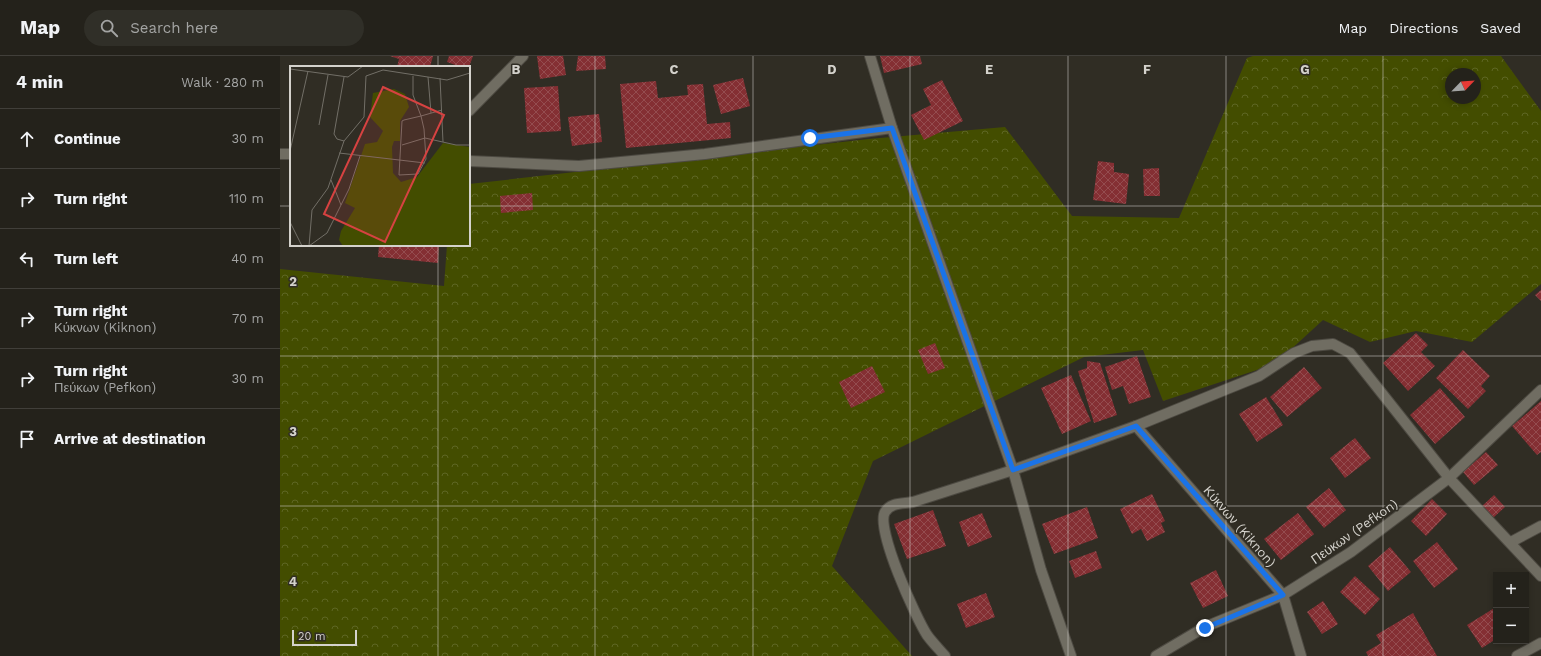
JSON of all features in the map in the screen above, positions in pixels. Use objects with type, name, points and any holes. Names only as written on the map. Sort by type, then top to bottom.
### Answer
[{"type":"street","points":[[470,110],[523,56]]},
{"type":"street","points":[[870,56],[892,128],[1013,470],[1041,570],[1071,656]]},
{"type":"street","points":[[470,162],[579,166],[705,154],[892,128]]},
{"type":"street","points":[[945,656],[927,635],[902,582],[882,519],[885,512],[890,507],[896,504],[913,502],[1013,470],[1136,426],[1259,376],[1294,353],[1312,346],[1333,344],[1350,353],[1449,478],[1511,542],[1541,576]]},
{"type":"street","name":"Πεύκων (Pefkon)","points":[[1156,656],[1205,628],[1283,595],[1351,552],[1449,478],[1541,390]]},
{"type":"street","name":"Κύκνων (Kiknon)","points":[[1136,426],[1283,595],[1301,656]]},
{"type":"street","points":[[1511,542],[1541,526]]},
{"type":"street","points":[[1517,656],[1541,643]]},
{"type":"green space","points":[[1253,56],[1501,56],[1541,111],[1541,284],[1472,342],[1416,331],[1370,342],[1323,320],[1275,364],[1163,401],[1143,350],[1084,357],[873,461],[832,566],[912,656],[280,656],[280,269],[444,286],[447,246],[470,246],[470,184],[869,139],[1005,127],[1072,216],[1179,218],[1247,58]]},
{"type":"building","points":[[390,56],[433,56],[430,66],[397,66],[399,59]]},
{"type":"building","points":[[449,56],[473,56],[469,66],[458,66],[447,62]]},
{"type":"building","points":[[537,56],[563,56],[566,75],[540,79]]},
{"type":"building","points":[[578,56],[605,56],[606,69],[576,71]]},
{"type":"building","points":[[880,56],[920,56],[922,64],[884,73]]},
{"type":"building","points":[[743,78],[750,106],[721,114],[713,85]]},
{"type":"building","points":[[942,80],[963,121],[924,140],[911,115],[931,105],[923,89]]},
{"type":"building","points":[[656,81],[658,98],[688,95],[687,85],[703,84],[707,124],[730,122],[731,138],[626,148],[620,84]]},
{"type":"building","points":[[558,86],[561,131],[527,133],[524,88]]},
{"type":"building","points":[[599,114],[602,142],[572,146],[568,117]]},
{"type":"building","points":[[1098,161],[1114,163],[1114,172],[1129,174],[1126,204],[1093,200]]},
{"type":"building","points":[[1159,168],[1160,196],[1144,196],[1143,169]]},
{"type":"building","points":[[532,193],[533,210],[501,213],[500,196]]},
{"type":"building","points":[[379,246],[439,246],[438,263],[378,257]]},
{"type":"building","points":[[1541,290],[1541,301],[1535,295]]},
{"type":"building","points":[[1416,333],[1428,345],[1421,352],[1435,366],[1408,391],[1383,363]]},
{"type":"building","points":[[935,343],[945,368],[928,374],[918,350]]},
{"type":"building","points":[[1463,350],[1490,376],[1481,386],[1486,391],[1468,409],[1436,378]]},
{"type":"building","points":[[1137,356],[1151,397],[1129,404],[1123,386],[1112,390],[1105,367]]},
{"type":"building","points":[[1087,361],[1100,363],[1117,415],[1094,423],[1078,371],[1087,368]]},
{"type":"building","points":[[872,366],[885,392],[851,408],[839,382]]},
{"type":"building","points":[[1304,367],[1322,388],[1287,417],[1270,397]]},
{"type":"building","points":[[1071,375],[1091,421],[1062,434],[1041,388]]},
{"type":"building","points":[[1440,388],[1465,417],[1435,444],[1410,415]]},
{"type":"building","points":[[1266,397],[1283,425],[1257,442],[1239,414]]},
{"type":"building","points":[[1541,401],[1541,452],[1537,455],[1512,426]]},
{"type":"building","points":[[1355,438],[1371,458],[1345,478],[1330,458]]},
{"type":"building","points":[[1486,452],[1498,465],[1474,485],[1463,472]]},
{"type":"building","points":[[1329,488],[1346,510],[1324,528],[1306,507]]},
{"type":"building","points":[[1152,494],[1165,521],[1161,523],[1165,532],[1147,541],[1141,529],[1132,534],[1120,509]]},
{"type":"building","points":[[1494,495],[1505,507],[1493,518],[1482,506]]},
{"type":"building","points":[[1432,499],[1447,514],[1426,536],[1411,521]]},
{"type":"building","points":[[1087,507],[1098,538],[1054,554],[1042,524]]},
{"type":"building","points":[[933,510],[946,546],[907,559],[894,524]]},
{"type":"building","points":[[982,513],[992,537],[968,547],[959,522]]},
{"type":"building","points":[[1298,513],[1314,534],[1281,560],[1264,539]]},
{"type":"building","points":[[1437,542],[1458,569],[1434,588],[1413,561]]},
{"type":"building","points":[[1390,547],[1411,572],[1388,591],[1368,566]]},
{"type":"building","points":[[1096,551],[1102,568],[1075,578],[1069,561]]},
{"type":"building","points":[[1216,570],[1228,596],[1203,608],[1190,583]]},
{"type":"building","points":[[1355,576],[1380,599],[1365,615],[1340,592]]},
{"type":"building","points":[[986,593],[995,617],[966,628],[957,604]]},
{"type":"building","points":[[1323,601],[1338,624],[1322,634],[1307,612]]},
{"type":"building","points":[[1493,609],[1493,641],[1482,648],[1467,625]]},
{"type":"building","points":[[1413,613],[1437,656],[1368,656],[1366,652],[1381,643],[1376,635]]},
{"type":"route","points":[[810,138],[892,128],[1013,470],[1136,426],[1283,595],[1205,628]]}]
